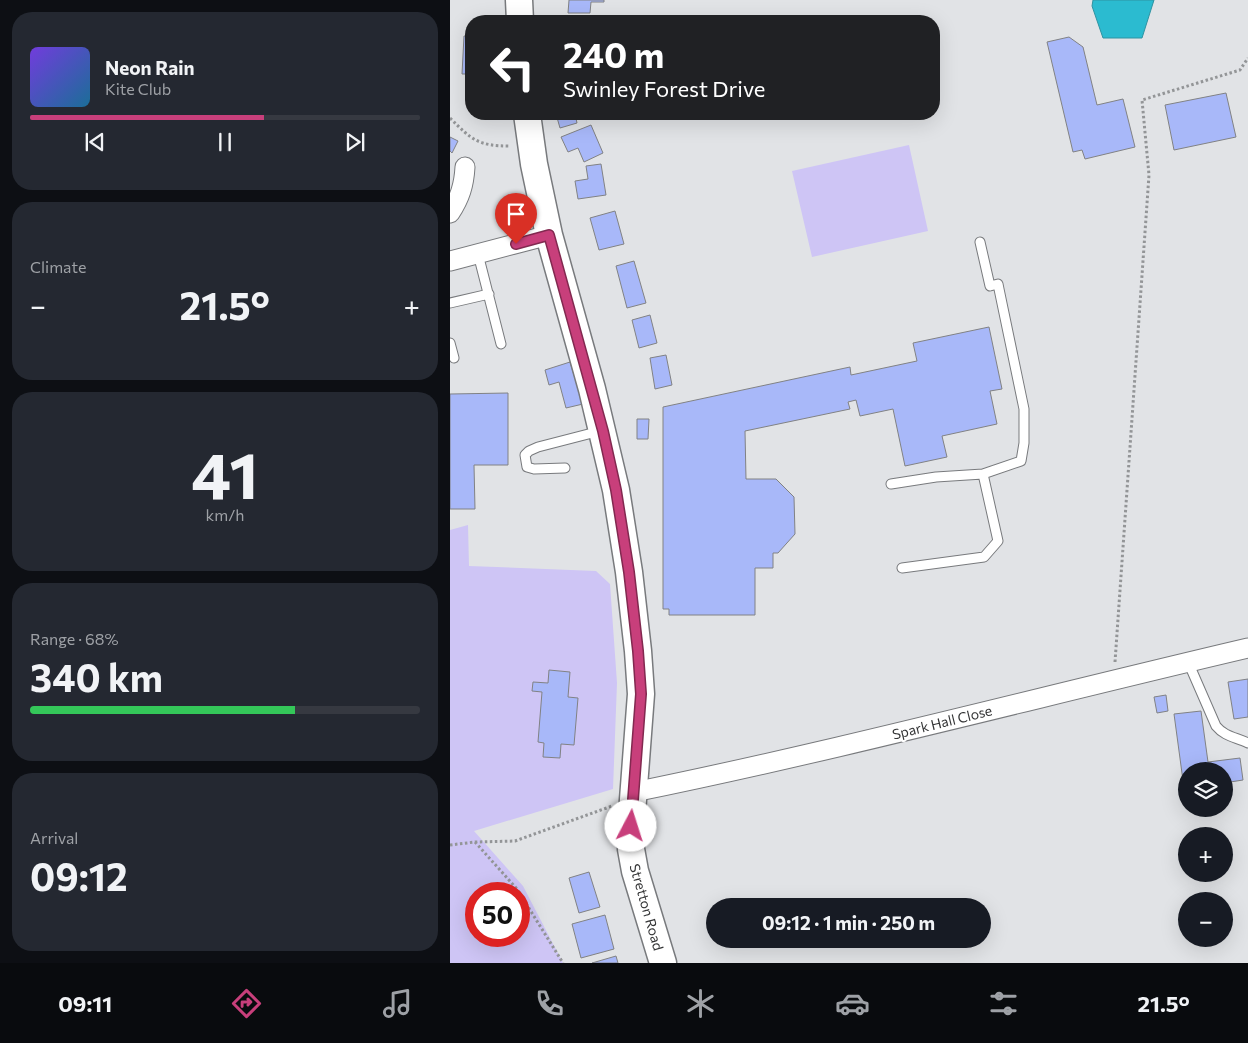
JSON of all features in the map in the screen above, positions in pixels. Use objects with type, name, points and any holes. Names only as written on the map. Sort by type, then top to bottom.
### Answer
[{"type":"main road","points":[[519,0],[520,15]]},
{"type":"main road","name":"Stretton Road","points":[[528,120],[530,144],[549,235],[603,431],[616,490],[629,572],[641,694],[631,849],[635,871],[663,963]]},
{"type":"street","points":[[450,213],[458,201],[464,183],[465,167]]},
{"type":"street","points":[[450,261],[549,235]]},
{"type":"street","name":"Spark Hall Close","points":[[633,799],[1248,648]]},
{"type":"lane","points":[[891,484],[936,477],[982,474],[1021,461],[1024,443],[1024,409],[998,284],[990,286],[980,242]]},
{"type":"lane","points":[[478,254],[501,344]]},
{"type":"lane","points":[[450,303],[489,294]]},
{"type":"lane","points":[[450,343],[454,358]]},
{"type":"lane","points":[[565,468],[534,469],[527,467],[524,461],[525,455],[538,447],[603,431]]},
{"type":"lane","points":[[902,568],[984,557],[998,541],[982,474]]},
{"type":"lane","points":[[1190,661],[1192,671],[1216,726],[1228,736],[1248,743]]},
{"type":"path","points":[[1113,680],[1149,175],[1142,100],[1240,70],[1248,58]]},
{"type":"path","points":[[450,118],[470,138],[490,145],[530,144]]},
{"type":"path","points":[[450,844],[515,841],[633,799]]},
{"type":"path","points":[[475,842],[517,889],[563,963]]},
{"type":"shaded area","points":[[909,145],[928,231],[812,257],[792,171]]},
{"type":"shaded area","points":[[468,525],[469,566],[596,571],[610,584],[617,683],[613,789],[474,831],[519,882],[465,882],[465,947],[530,947],[530,899],[563,963],[450,963],[450,530]]},
{"type":"water","points":[[1093,0],[1154,0],[1142,38],[1103,38],[1092,6]]},
{"type":"building","points":[[569,0],[604,0],[604,2],[591,2],[590,13],[568,13]]},
{"type":"building","points":[[464,36],[465,36],[465,74],[462,74]]},
{"type":"building","points":[[1069,37],[1083,47],[1097,105],[1123,99],[1135,147],[1085,159],[1082,150],[1073,152],[1047,42]]},
{"type":"building","points":[[1226,93],[1236,137],[1174,150],[1165,105]]},
{"type":"building","points":[[558,120],[576,120],[577,123],[560,128]]},
{"type":"building","points":[[591,125],[603,153],[584,162],[578,148],[568,152],[561,137]]},
{"type":"building","points":[[450,137],[458,141],[452,153],[450,151]]},
{"type":"building","points":[[601,164],[606,195],[578,199],[575,181],[588,179],[586,166]]},
{"type":"building","points":[[615,211],[624,244],[599,250],[590,218]]},
{"type":"building","points":[[634,261],[646,303],[627,308],[616,266]]},
{"type":"building","points":[[650,315],[657,343],[639,348],[632,320]]},
{"type":"building","points":[[989,327],[1002,389],[990,391],[997,424],[942,436],[947,457],[905,466],[893,409],[860,416],[856,400],[848,402],[850,409],[745,431],[746,479],[776,479],[794,497],[795,534],[778,553],[773,553],[773,568],[755,568],[755,615],[669,615],[669,609],[663,609],[663,407],[850,367],[851,375],[917,361],[913,343]]},
{"type":"building","points":[[666,355],[672,385],[655,389],[650,358]]},
{"type":"building","points":[[570,362],[583,404],[566,408],[559,382],[549,385],[545,370]]},
{"type":"building","points":[[508,393],[508,465],[474,465],[475,509],[450,509],[450,394]]},
{"type":"building","points":[[637,419],[649,419],[648,439],[637,439]]},
{"type":"building","points":[[549,670],[570,672],[568,697],[578,698],[574,745],[561,744],[560,758],[543,757],[544,743],[538,742],[542,692],[532,691],[533,682],[548,683]]},
{"type":"building","points":[[1248,679],[1248,717],[1234,719],[1228,682]]},
{"type":"building","points":[[1166,695],[1168,711],[1157,713],[1154,697]]},
{"type":"building","points":[[1201,711],[1208,762],[1180,762],[1174,714]]},
{"type":"building","points":[[1240,758],[1243,780],[1233,782],[1233,762],[1208,762]]},
{"type":"building","points":[[589,872],[600,907],[579,913],[569,878]]},
{"type":"building","points":[[605,915],[614,949],[581,958],[572,924]]},
{"type":"building","points":[[616,956],[618,963],[592,963]]},
{"type":"route","points":[[516,244],[549,235],[592,388],[616,490],[629,572],[641,694],[631,826]]}]
